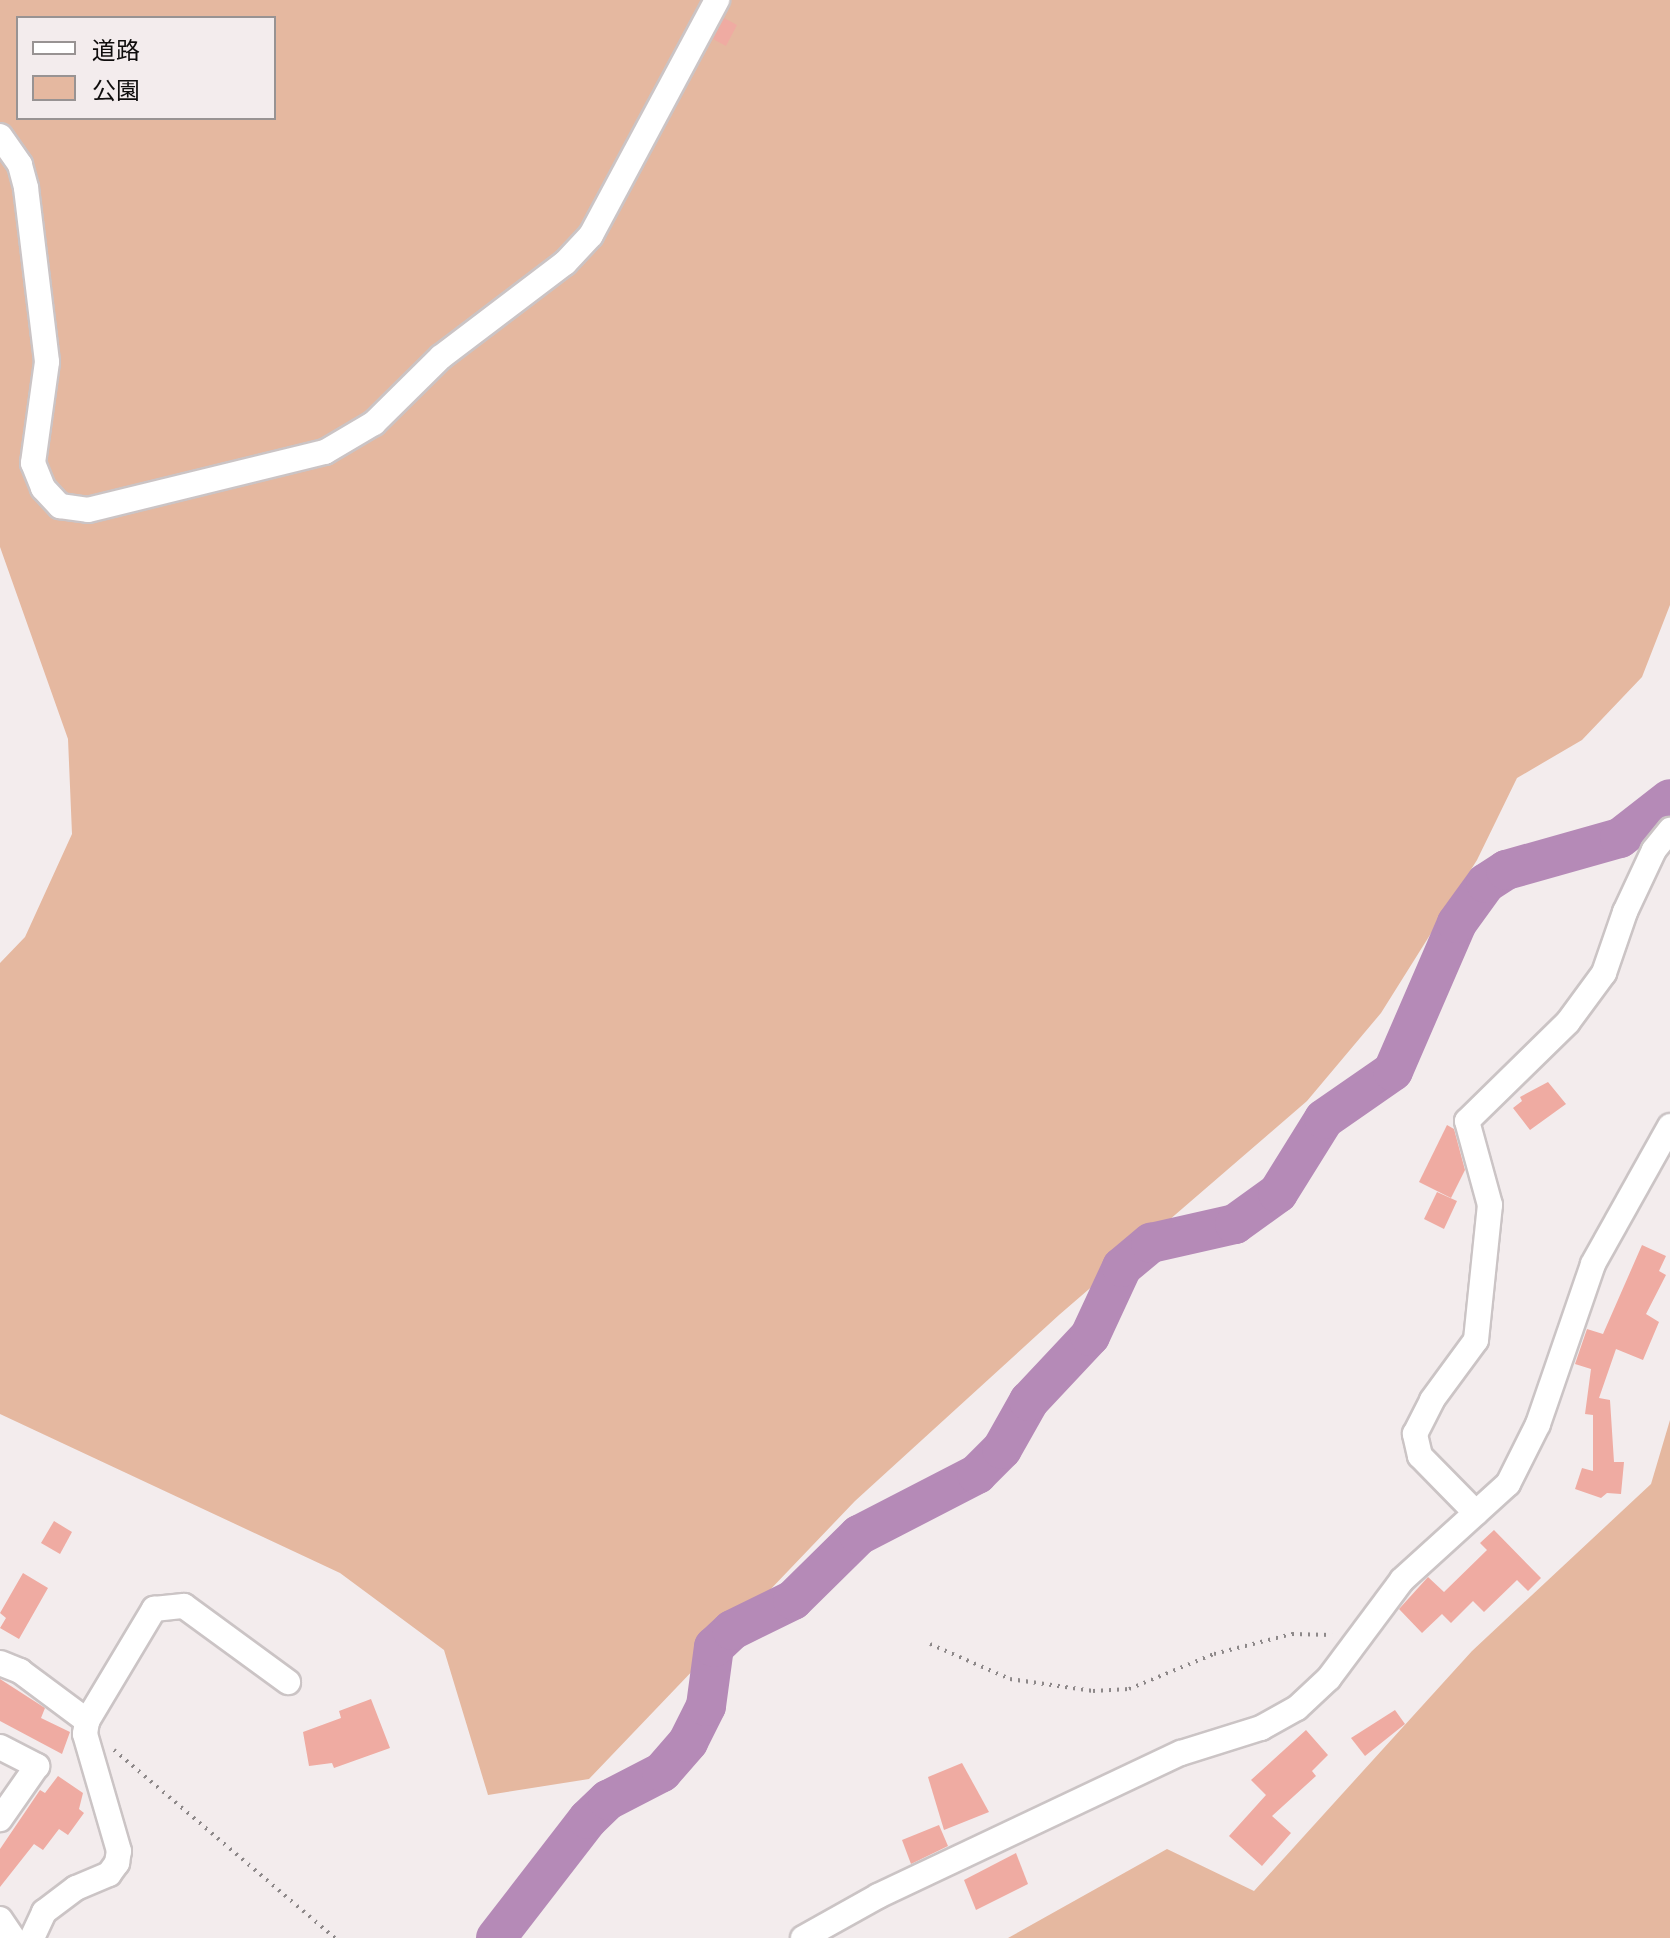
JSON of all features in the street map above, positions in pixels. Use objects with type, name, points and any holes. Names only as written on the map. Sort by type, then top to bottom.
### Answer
[{"type":"street","points":[[0,136],[20,165],[26,188],[47,362],[33,463],[43,488],[60,506],[88,510],[325,452],[374,423],[441,357],[565,263],[591,235],[717,0]]},
{"type":"street","points":[[1476,1513],[1420,1456],[1415,1434],[1432,1400],[1476,1340],[1490,1205],[1467,1121],[1568,1022],[1604,973],[1625,912],[1654,850],[1670,830]]},
{"type":"street","points":[[803,1938],[878,1896],[1181,1753],[1261,1728],[1297,1708],[1329,1678],[1402,1580],[1508,1484],[1532,1436],[1593,1264],[1670,1126]]},
{"type":"street","points":[[32,1938],[44,1912],[76,1888],[109,1874],[117,1863],[119,1851],[85,1734],[87,1721],[154,1609],[184,1606],[288,1682]]},
{"type":"street","points":[[0,1663],[20,1671],[87,1721]]},
{"type":"street","points":[[0,1747],[37,1766],[0,1819]]},
{"type":"street","points":[[0,1919],[13,1938]]},
{"type":"path","points":[[930,1644],[1010,1679],[1093,1691],[1129,1689],[1214,1654],[1292,1634],[1366,1629]]},
{"type":"path","points":[[87,1721],[93,1731],[335,1938]]},
{"type":"green space","points":[[0,0],[1670,0],[1670,605],[1642,677],[1582,740],[1517,778],[1477,860],[1381,1013],[1307,1101],[1059,1315],[855,1501],[589,1779],[488,1795],[444,1650],[340,1573],[0,1414],[0,963],[25,937],[72,834],[68,739],[0,547]]},
{"type":"green space","points":[[1670,1420],[1670,1938],[1008,1938],[1167,1849],[1254,1891],[1472,1651],[1651,1484]]},
{"type":"building","points":[[724,18],[737,25],[726,46],[713,39]]},
{"type":"building","points":[[1548,1082],[1566,1104],[1530,1130],[1513,1108],[1522,1101],[1520,1097]]},
{"type":"building","points":[[1447,1125],[1454,1129],[1465,1170],[1451,1198],[1419,1182]]},
{"type":"building","points":[[1437,1192],[1457,1201],[1444,1229],[1424,1219]]},
{"type":"building","points":[[1642,1245],[1666,1256],[1659,1271],[1666,1275],[1646,1314],[1659,1322],[1643,1360],[1616,1349],[1599,1398],[1610,1400],[1614,1462],[1624,1462],[1621,1494],[1607,1493],[1601,1498],[1575,1489],[1582,1468],[1593,1471],[1593,1415],[1585,1414],[1591,1369],[1575,1364],[1587,1329],[1603,1334]]},
{"type":"building","points":[[54,1521],[72,1532],[60,1554],[41,1543]]},
{"type":"building","points":[[1494,1530],[1541,1578],[1528,1591],[1517,1580],[1484,1612],[1473,1601],[1451,1623],[1442,1614],[1422,1633],[1399,1609],[1428,1577],[1444,1592],[1487,1550],[1480,1543]]},
{"type":"building","points":[[23,1573],[48,1588],[19,1639],[0,1628],[6,1618],[0,1613]]},
{"type":"building","points":[[0,1679],[45,1708],[41,1718],[70,1732],[62,1754],[0,1721]]},
{"type":"building","points":[[371,1699],[390,1748],[334,1768],[332,1763],[309,1766],[303,1732],[341,1718],[339,1711]]},
{"type":"building","points":[[1395,1710],[1405,1724],[1365,1756],[1351,1738]]},
{"type":"building","points":[[1306,1730],[1328,1755],[1312,1771],[1316,1776],[1272,1816],[1291,1833],[1262,1866],[1229,1836],[1266,1795],[1251,1780]]},
{"type":"building","points":[[962,1763],[989,1812],[944,1830],[928,1777]]},
{"type":"building","points":[[58,1776],[83,1793],[79,1809],[84,1813],[68,1835],[59,1829],[43,1850],[34,1844],[0,1887],[0,1849],[40,1790],[45,1793]]},
{"type":"building","points":[[939,1825],[948,1846],[911,1864],[902,1840]]},
{"type":"building","points":[[1016,1853],[1028,1884],[976,1910],[964,1880]]},
{"type":"waterway","points":[[496,1938],[588,1819],[608,1800],[662,1772],[688,1742],[706,1706],[714,1647],[732,1630],[793,1600],[859,1535],[977,1474],[1002,1449],[1029,1401],[1090,1336],[1122,1267],[1151,1243],[1235,1224],[1278,1193],[1324,1119],[1393,1071],[1457,923],[1486,883],[1506,870],[1620,838],[1670,799]]}]
